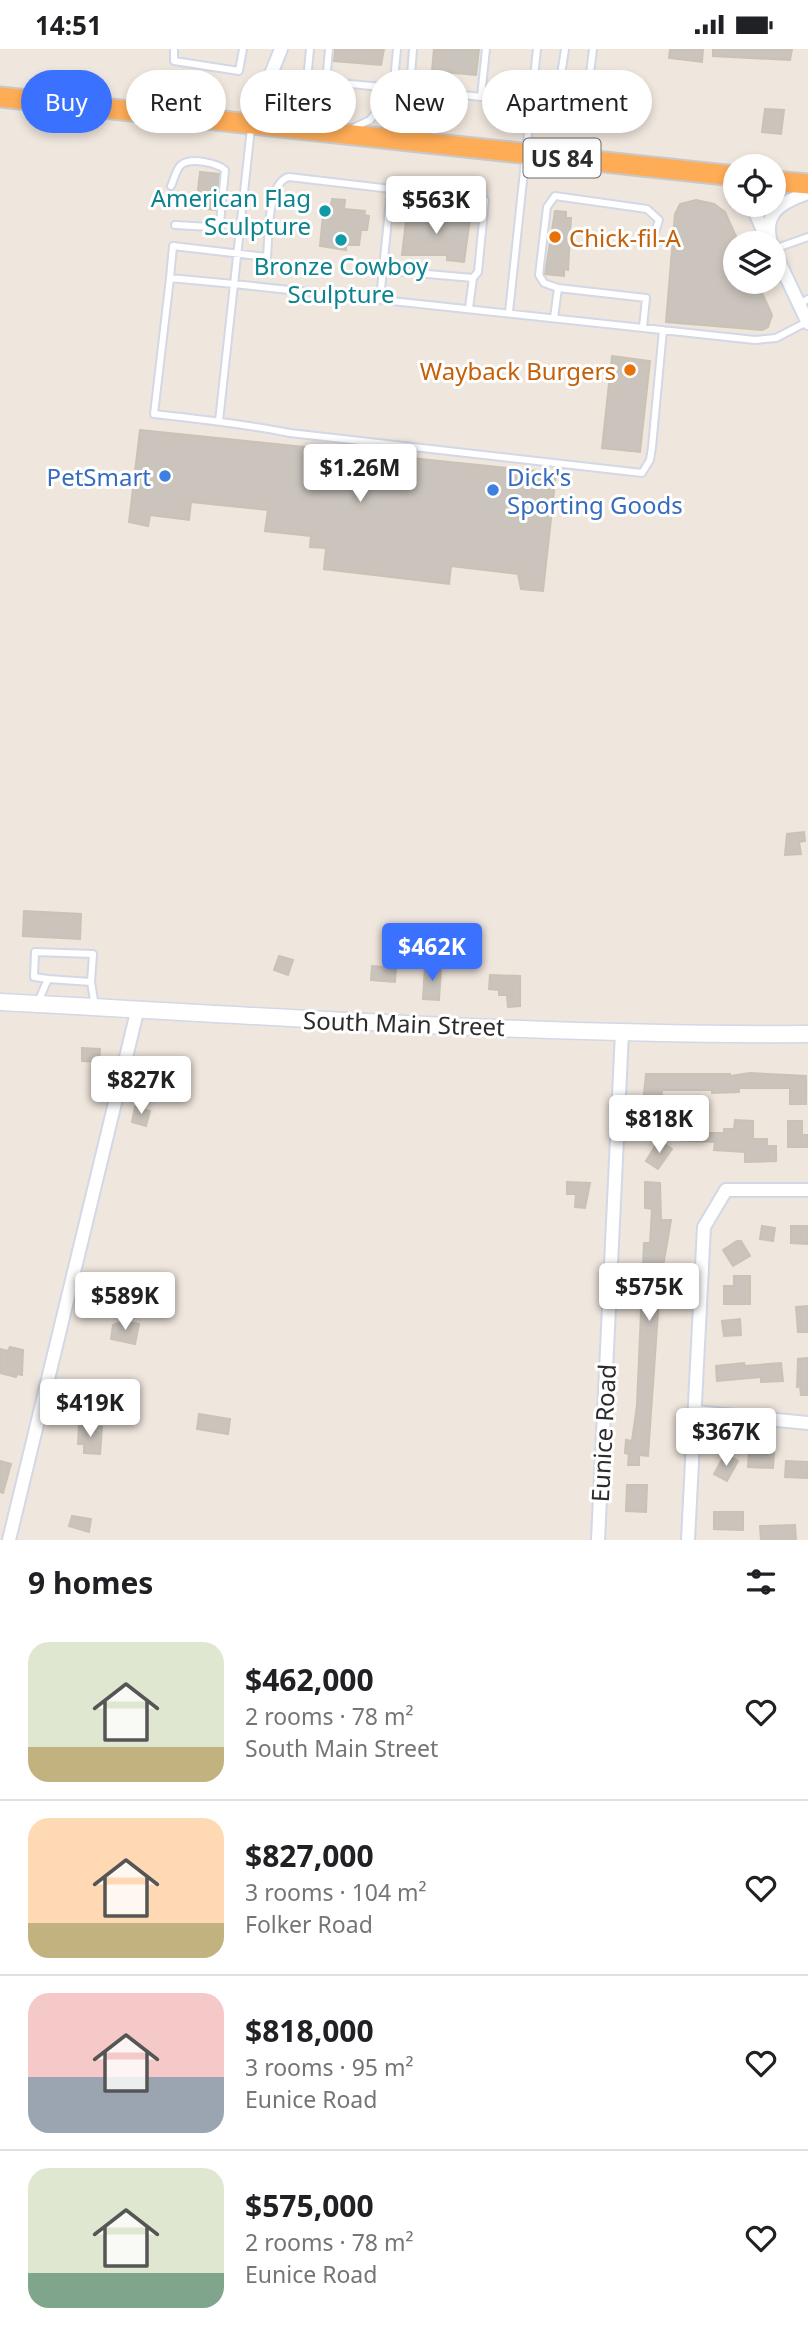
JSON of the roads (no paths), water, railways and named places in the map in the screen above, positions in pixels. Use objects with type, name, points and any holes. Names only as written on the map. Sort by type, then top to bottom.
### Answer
[{"type":"highway","name":"US 84","points":[[0,97],[240,123]]},
{"type":"highway","name":"US 84","points":[[331,133],[723,175]]},
{"type":"highway","points":[[786,182],[808,184]]},
{"type":"street","points":[[271,70],[278,50]]},
{"type":"street","points":[[768,231],[772,212],[785,201],[808,193]]},
{"type":"street","points":[[786,271],[804,302],[808,323]]},
{"type":"street","name":"South Main Street","points":[[0,1002],[137,1012],[622,1032],[808,1034]]},
{"type":"street","points":[[9,1540],[137,1012]]},
{"type":"street","name":"Eunice Road","points":[[597,1540],[622,1032]]},
{"type":"street","points":[[688,1540],[705,1227],[726,1190],[808,1190]]},
{"type":"street","points":[[696,1412],[808,1423]]},
{"type":"lane","points":[[174,49],[174,61],[239,71],[243,49]]},
{"type":"lane","points":[[308,70],[310,49]]},
{"type":"lane","points":[[327,70],[329,49]]},
{"type":"lane","points":[[395,70],[397,49]]},
{"type":"lane","points":[[413,49],[410,89],[481,97],[486,49]]},
{"type":"lane","points":[[509,312],[537,49]]},
{"type":"lane","points":[[562,70],[565,49]]},
{"type":"lane","points":[[590,70],[593,49]]},
{"type":"lane","points":[[340,134],[370,120]]},
{"type":"lane","points":[[219,421],[250,133]]},
{"type":"lane","points":[[389,133],[389,139]]},
{"type":"lane","points":[[171,186],[180,166],[185,163],[216,164],[225,170],[220,223],[211,227],[175,225]]},
{"type":"lane","points":[[469,308],[473,278],[478,272],[485,199],[282,179],[274,188],[267,257],[173,246],[154,414],[290,433],[642,473],[650,460],[663,330]]},
{"type":"lane","points":[[380,299],[391,189]]},
{"type":"lane","points":[[643,327],[646,298],[558,288],[544,283],[539,275],[547,207],[555,195],[646,209],[659,220],[654,235]]},
{"type":"lane","points":[[786,245],[808,237]]},
{"type":"lane","points":[[382,270],[473,278]]},
{"type":"lane","points":[[170,278],[755,340],[786,334],[808,323]]},
{"type":"lane","points":[[554,318],[558,288]]},
{"type":"lane","points":[[91,982],[68,977],[34,978],[35,952],[69,957],[93,954],[91,982],[96,1009]]},
{"type":"lane","points":[[38,1004],[48,979]]},
{"type":"place","name":"American Flag Sculpture","points":[[325,211]]},
{"type":"place","name":"Chick-fil-A","points":[[555,237]]},
{"type":"place","name":"Bronze Cowboy Sculpture","points":[[341,240]]},
{"type":"place","name":"Wayback Burgers","points":[[630,370]]},
{"type":"place","name":"PetSmart","points":[[165,476]]},
{"type":"place","name":"Dick's Sporting Goods","points":[[493,490]]}]
